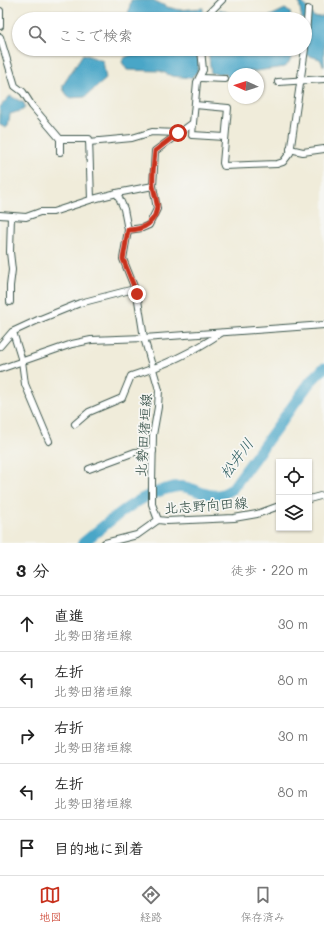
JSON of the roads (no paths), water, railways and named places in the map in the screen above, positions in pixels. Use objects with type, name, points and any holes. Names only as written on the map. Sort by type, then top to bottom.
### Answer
[{"type":"street","points":[[211,12],[222,0]]},
{"type":"street","points":[[0,11],[0,26]]},
{"type":"street","points":[[0,37],[15,86],[23,92],[32,106],[60,139],[60,152]]},
{"type":"street","points":[[202,56],[203,63],[200,78],[197,82],[192,135],[225,137]]},
{"type":"street","points":[[195,105],[228,108],[224,166],[277,164],[286,158],[290,150],[304,56]]},
{"type":"street","points":[[200,78],[225,79]]},
{"type":"street","points":[[278,82],[324,79]]},
{"type":"street","points":[[117,193],[124,209],[128,230],[142,228],[149,225],[157,209],[153,186],[155,151],[193,123]]},
{"type":"street","points":[[89,142],[132,138],[152,132],[178,133]]},
{"type":"street","points":[[60,139],[89,139],[91,199]]},
{"type":"street","points":[[290,150],[303,152],[324,149]]},
{"type":"street","points":[[0,215],[26,217],[40,212],[53,212],[91,199],[153,186]]},
{"type":"street","points":[[10,302],[12,270],[10,252],[11,216]]},
{"type":"street","name":"北勢田猪垣線","points":[[128,230],[123,259],[137,294],[144,338],[157,380],[159,400],[153,435],[152,504],[158,520]]},
{"type":"street","points":[[0,346],[13,332],[80,303],[134,288]]},
{"type":"street","points":[[0,369],[72,344],[91,340],[324,326]]},
{"type":"street","points":[[13,332],[22,361],[24,384],[49,441]]},
{"type":"street","points":[[75,424],[89,412],[122,398],[131,376],[154,369],[203,346],[222,332]]},
{"type":"street","points":[[89,469],[135,452],[152,451]]},
{"type":"street","points":[[312,498],[324,495]]},
{"type":"street","name":"北志野向田線","points":[[158,520],[167,522],[234,518],[257,514],[276,507]]},
{"type":"street","points":[[105,543],[137,535],[158,520]]},
{"type":"water","points":[[131,0],[153,0],[167,7],[180,10],[203,8],[203,12],[128,12]]},
{"type":"water","points":[[299,2],[302,2],[310,12],[301,12]]},
{"type":"water","points":[[220,9],[226,12],[218,12]]},
{"type":"water","points":[[285,9],[290,12],[279,12]]},
{"type":"water","points":[[312,14],[314,17],[324,16],[324,67],[320,59],[310,56],[312,56]]},
{"type":"water","points":[[82,56],[89,56],[103,61],[106,79],[85,97],[69,98],[63,89],[63,85]]},
{"type":"water","points":[[197,56],[199,64],[197,72],[191,78],[172,76],[160,71],[127,70],[122,62],[125,57]]},
{"type":"water","points":[[209,56],[292,56],[289,63],[285,67],[264,70],[264,68],[228,68],[228,78],[226,74],[211,73]]},
{"type":"water","points":[[10,96],[24,103],[25,107],[23,110],[10,114],[8,126],[6,128],[0,125],[0,107]]},
{"type":"waterway","name":"松井川","points":[[83,543],[125,509],[148,496],[161,491],[174,487],[182,487],[209,495],[216,495],[224,494],[232,489],[310,382],[324,368]]}]
